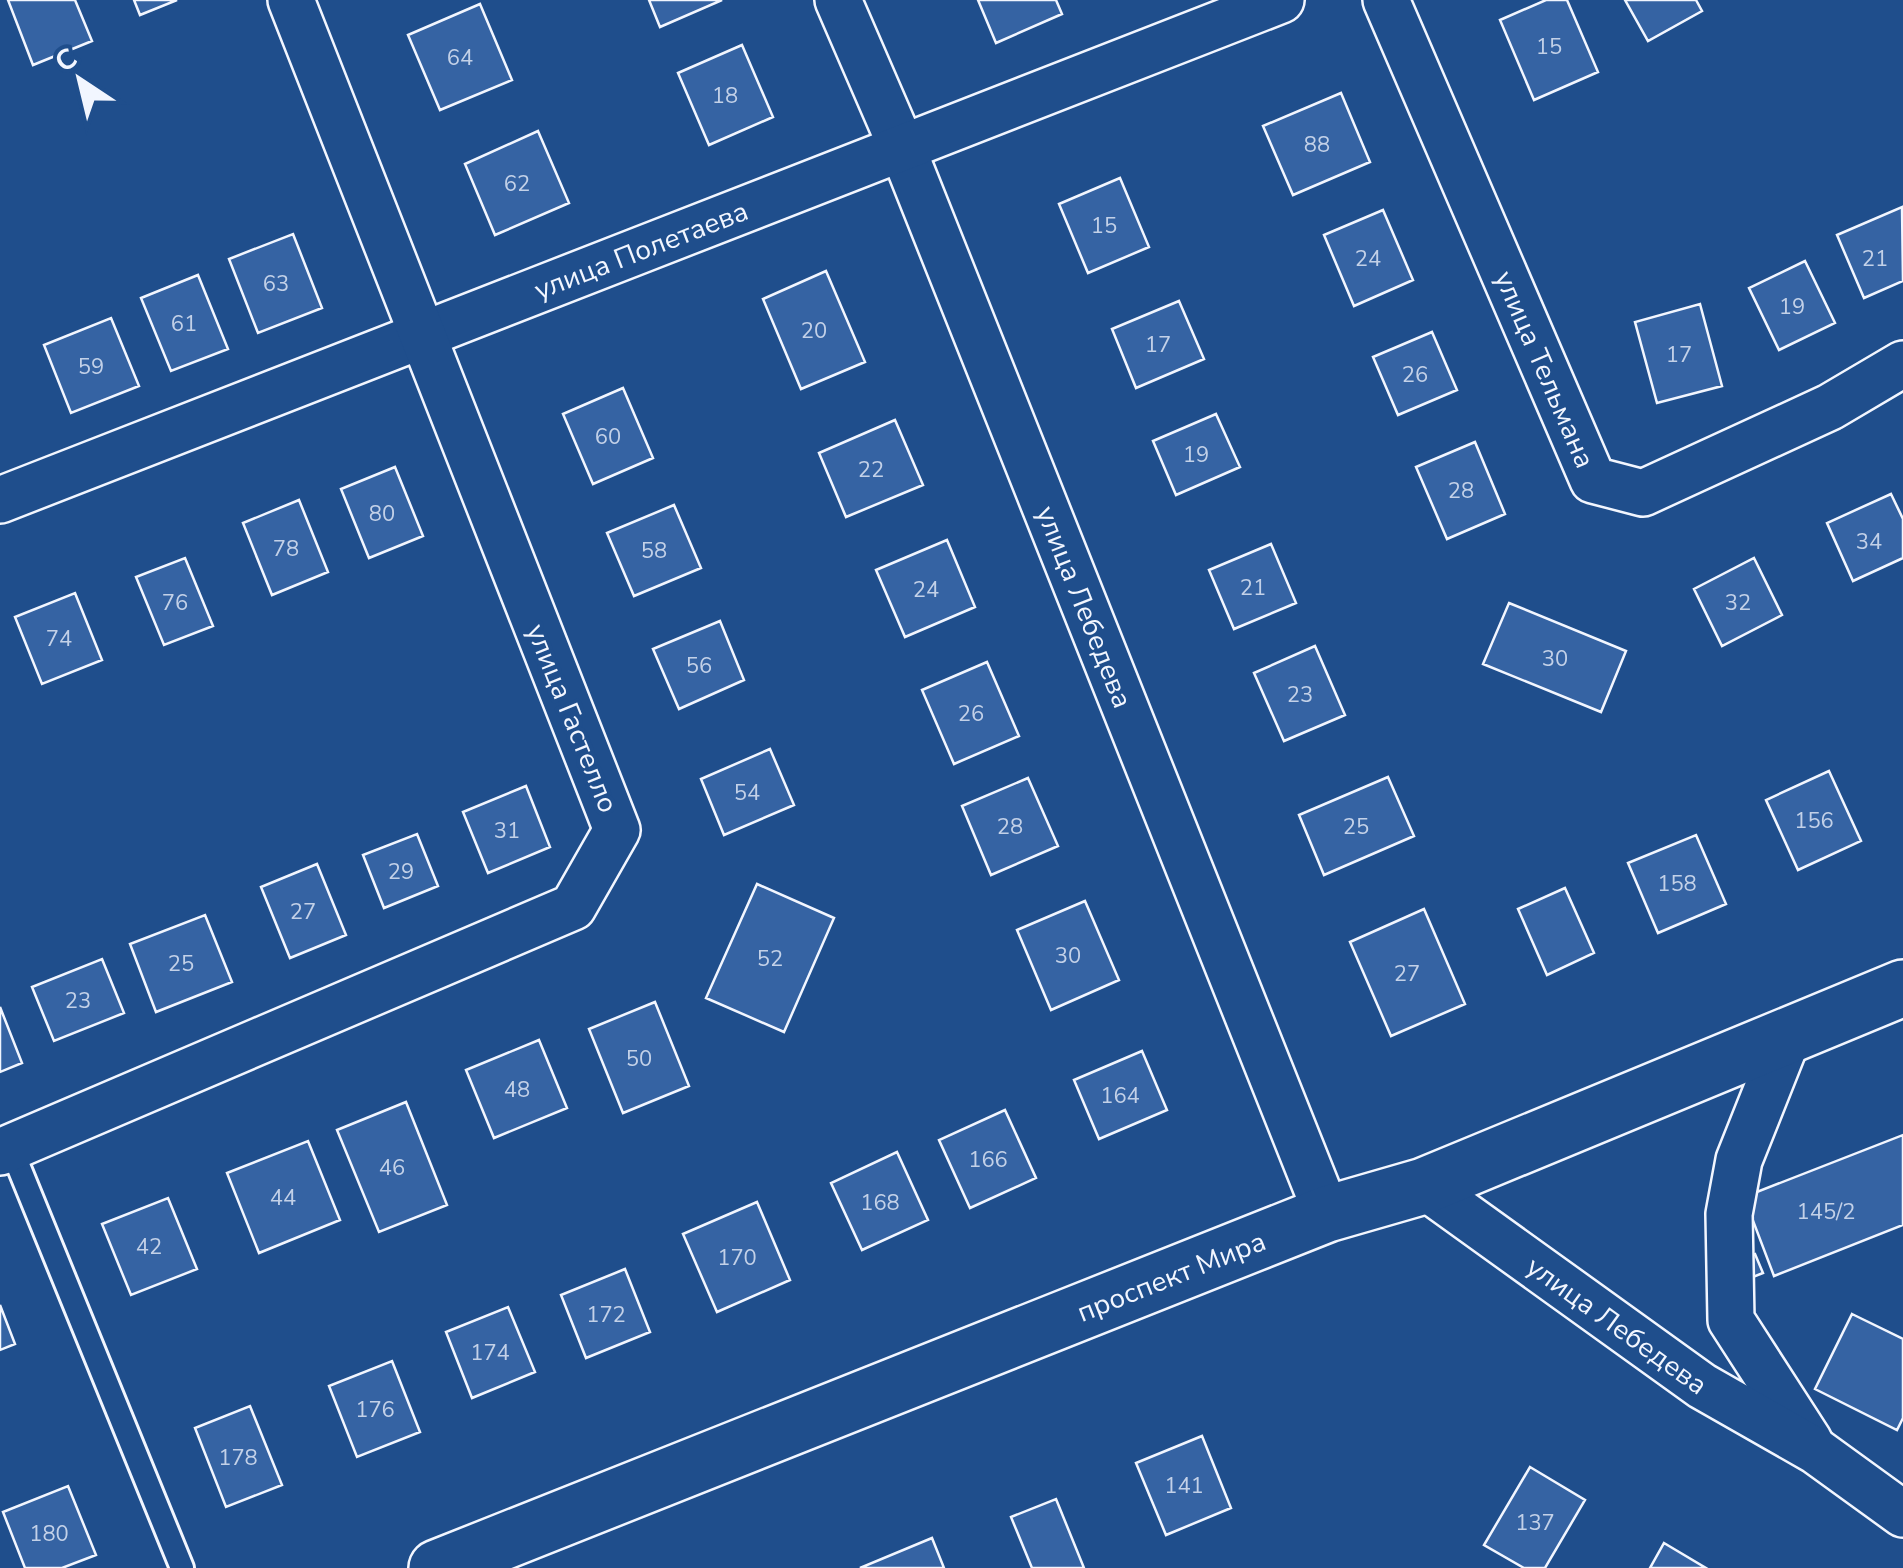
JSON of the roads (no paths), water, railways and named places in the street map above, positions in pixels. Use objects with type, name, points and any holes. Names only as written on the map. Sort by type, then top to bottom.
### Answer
[{"type":"main road","name":"проспект Мира","points":[[437,1568],[1327,1214],[1424,1186],[1903,988]]},
{"type":"street","name":"улица Гастелло","points":[[6,1150],[572,907],[617,830],[291,0]]},
{"type":"street","name":"улица Лебедева","points":[[838,0],[903,150],[1327,1214]]},
{"type":"street","name":"улица Полетаева","points":[[0,500],[1281,0]]},
{"type":"street","name":"улица Тельмана","points":[[1386,0],[1593,480],[1644,493],[1830,408],[1903,364]]},
{"type":"street","name":"улица Лебедева","points":[[1788,1038],[1738,1160],[1729,1214],[1730,1320],[1816,1451]]},
{"type":"street","name":"улица Лебедева","points":[[1424,1186],[1702,1386],[1816,1451],[1903,1514]]},
{"type":"lane","points":[[6,1150],[182,1568]]}]
